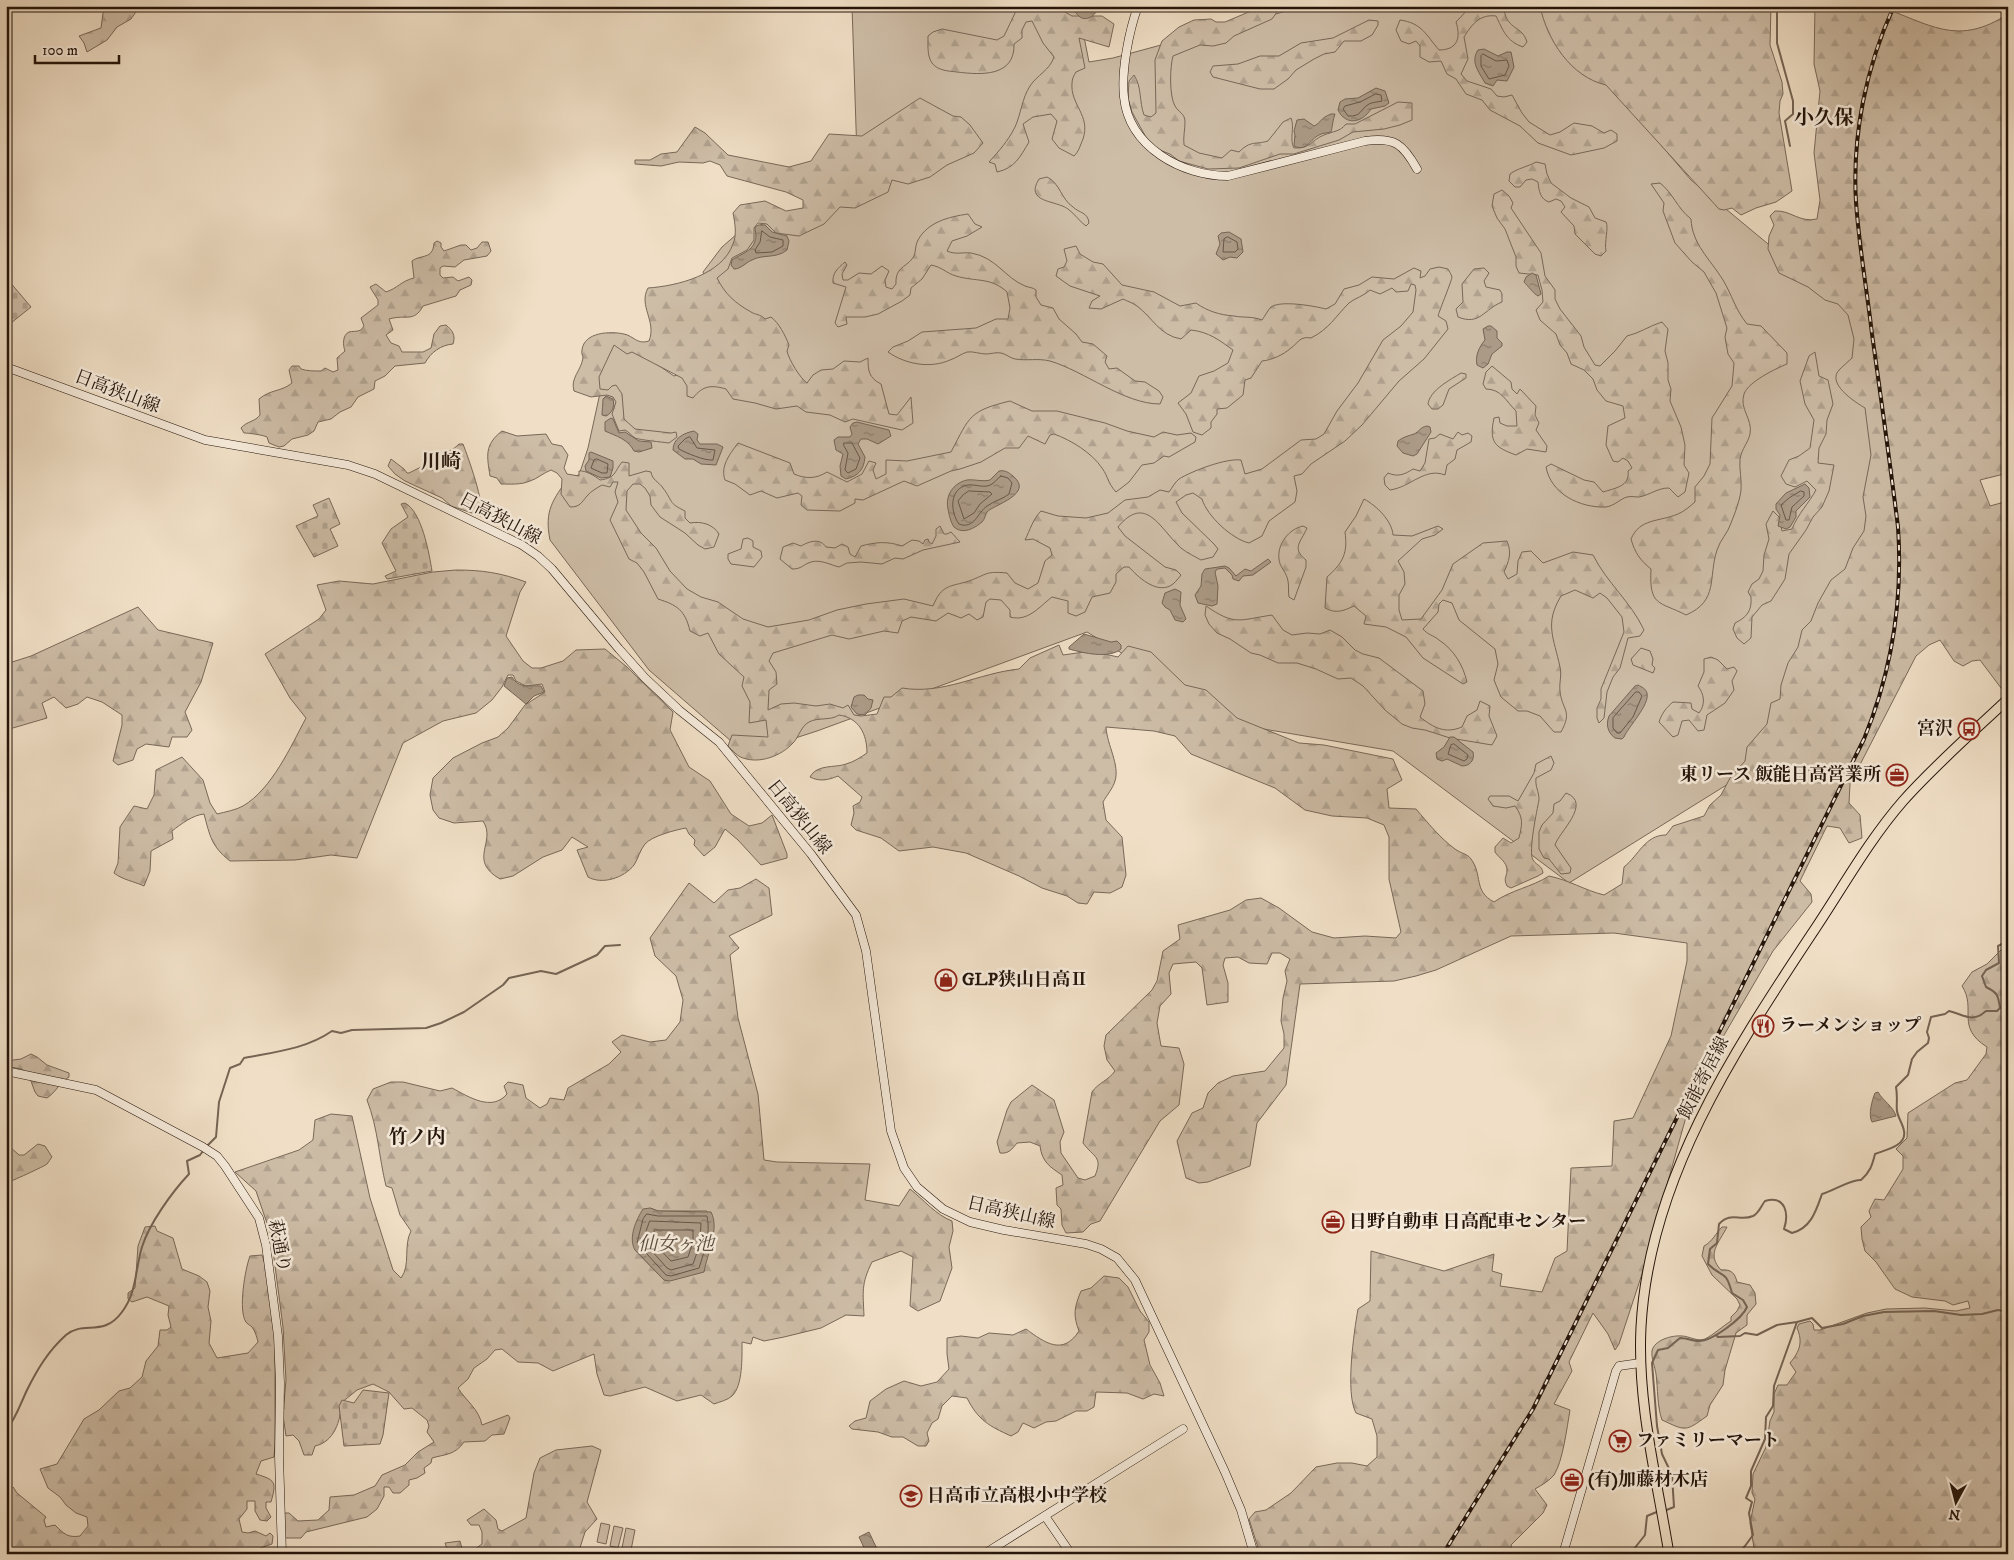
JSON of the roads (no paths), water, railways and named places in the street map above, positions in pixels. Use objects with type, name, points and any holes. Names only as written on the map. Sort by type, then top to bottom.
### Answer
[{"type":"main road","points":[[1138,6],[1124,70],[1124,98],[1129,117],[1139,136],[1146,144],[1166,159],[1190,170],[1228,176],[1365,141],[1381,139],[1401,146],[1417,169]]},
{"type":"main road","name":"日高狭山線","points":[[6,367],[205,440],[348,465],[375,474],[522,546],[538,556],[552,569],[645,678],[679,710],[718,742],[733,759],[811,854],[856,915],[866,952],[891,1130],[904,1168],[917,1187],[943,1209],[970,1222],[1004,1230],[1086,1244],[1101,1249],[1117,1258],[1135,1280],[1228,1480],[1241,1510],[1254,1554]]},
{"type":"main road","name":"飯能寄居線","points":[[1669,1554],[1646,1419],[1640,1363],[1644,1298],[1652,1246],[1673,1183],[1715,1088],[1746,1033],[1889,818],[1921,782],[2008,699]]},
{"type":"main road","name":"萩通り","points":[[6,1071],[96,1090],[203,1147],[217,1156],[226,1166],[259,1218],[266,1245],[278,1336],[282,1554]]},
{"type":"main road","points":[[1563,1554],[1616,1371],[1619,1366],[1640,1363]]},
{"type":"main road","points":[[984,1554],[1183,1429]]},
{"type":"main road","points":[[1045,1516],[1071,1554]]},
{"type":"water","points":[[1072,6],[1099,6],[1094,14],[1086,19],[1079,16]]},
{"type":"water","points":[[1484,49],[1498,56],[1511,52],[1514,67],[1507,81],[1497,80],[1493,86],[1485,83],[1475,63],[1478,50]]},
{"type":"water","points":[[1376,88],[1385,91],[1389,103],[1385,106],[1371,109],[1359,120],[1345,119],[1341,115],[1338,110],[1340,102],[1345,99],[1358,98]]},
{"type":"water","points":[[1331,114],[1335,114],[1331,132],[1319,135],[1305,146],[1294,146],[1294,131],[1297,120],[1304,119],[1314,126]]},
{"type":"water","points":[[765,225],[772,232],[787,236],[789,241],[787,250],[778,255],[756,258],[734,269],[731,265],[732,260],[751,248],[756,239],[755,227]]},
{"type":"water","points":[[1229,232],[1241,239],[1243,252],[1237,258],[1230,257],[1223,260],[1216,254],[1220,244],[1218,236],[1221,233]]},
{"type":"water","points":[[1532,273],[1536,275],[1541,294],[1538,296],[1524,282],[1526,277]]},
{"type":"water","points":[[1488,326],[1497,331],[1497,338],[1502,343],[1502,346],[1492,354],[1488,364],[1483,368],[1477,365],[1477,355],[1485,340],[1483,329]]},
{"type":"water","points":[[606,396],[613,399],[614,405],[606,416],[602,415],[603,399]]},
{"type":"water","points":[[611,418],[619,433],[625,432],[639,441],[651,442],[652,448],[639,452],[634,451],[625,441],[605,431],[605,422]]},
{"type":"water","points":[[857,422],[889,430],[891,436],[878,444],[867,439],[861,439],[858,444],[865,457],[862,469],[854,476],[846,479],[841,476],[840,466],[843,454],[836,450],[834,440],[838,437],[850,437],[852,434],[850,427],[853,423]]},
{"type":"water","points":[[1427,426],[1430,427],[1431,432],[1417,454],[1413,456],[1403,453],[1397,446],[1398,441]]},
{"type":"water","points":[[694,431],[698,434],[697,440],[700,444],[717,444],[723,447],[716,465],[701,464],[693,459],[685,459],[673,450],[673,446],[679,437]]},
{"type":"water","points":[[591,452],[613,461],[610,477],[601,478],[586,471],[585,466]]},
{"type":"water","points":[[999,471],[1008,472],[1018,482],[1019,488],[1016,493],[987,512],[983,521],[969,530],[965,531],[954,527],[947,504],[949,495],[954,487],[967,480],[990,480]]},
{"type":"water","points":[[1805,484],[1809,488],[1810,497],[1796,511],[1796,517],[1790,527],[1786,529],[1778,526],[1780,515],[1776,509],[1776,504],[1786,493]]},
{"type":"water","points":[[1268,559],[1271,562],[1253,575],[1243,576],[1239,581],[1233,579],[1232,575],[1225,568],[1217,569],[1215,572],[1218,586],[1217,604],[1212,606],[1198,603],[1195,595],[1201,586],[1202,574],[1205,569],[1225,566],[1236,576],[1245,569],[1251,571]]},
{"type":"water","points":[[1175,589],[1181,592],[1180,605],[1186,619],[1183,622],[1175,620],[1170,610],[1162,603],[1165,593]]},
{"type":"water","points":[[1084,634],[1111,642],[1117,641],[1121,645],[1121,649],[1110,654],[1103,654],[1069,649]]},
{"type":"water","points":[[512,677],[521,685],[541,686],[544,692],[534,696],[526,704],[504,686],[507,678]]},
{"type":"water","points":[[1638,685],[1644,688],[1647,693],[1645,704],[1624,737],[1622,739],[1615,738],[1608,728],[1609,716],[1635,686]]},
{"type":"water","points":[[864,695],[868,699],[873,700],[871,708],[865,715],[857,714],[851,707],[854,697]]},
{"type":"water","points":[[1450,737],[1454,737],[1473,752],[1473,760],[1470,764],[1462,766],[1447,759],[1442,761],[1437,759],[1436,753],[1444,747]]},
{"type":"water","points":[[1878,1092],[1893,1109],[1896,1116],[1872,1122],[1870,1112],[1875,1093]]},
{"type":"water","name":"仙女ヶ池","points":[[650,1208],[658,1211],[711,1212],[714,1234],[704,1272],[670,1281],[664,1280],[635,1250],[632,1240],[638,1218],[643,1209]]},
{"type":"water","points":[[869,1532],[878,1551],[867,1554],[859,1537]]},
{"type":"waterway","points":[[1777,6],[1777,43],[1793,101],[1793,114],[1785,121],[1790,146]]},
{"type":"waterway","points":[[1664,1511],[1674,1507],[1672,1475],[1662,1454],[1657,1426],[1652,1363],[1658,1350],[1668,1348],[1680,1338],[1699,1341],[1719,1333],[1733,1323],[1747,1307],[1743,1300],[1732,1293],[1725,1277],[1708,1264],[1710,1249],[1717,1243],[1719,1224],[1723,1220],[1732,1217],[1748,1218],[1753,1216],[1765,1201],[1772,1200],[1782,1203],[1784,1207],[1786,1212],[1784,1229],[1792,1233],[1798,1231],[1812,1218],[1822,1194],[1852,1181],[1861,1180],[1867,1174],[1875,1154],[1899,1144],[1904,1136],[1904,1131],[1897,1111],[1896,1087],[1908,1075],[1912,1059],[1917,1052],[1928,1043],[1927,1032],[1931,1017],[1945,1014],[1949,1011],[1972,1018],[1986,1011],[1997,1011],[2000,1008],[1998,997],[1986,987],[1982,976],[1986,970],[1999,963],[1998,946],[2008,941]]},
{"type":"waterway","points":[[206,1147],[216,1137],[219,1102],[230,1068],[240,1064],[244,1058],[301,1046],[332,1031],[341,1033],[352,1030],[426,1028],[464,1012],[503,985],[509,978],[541,971],[556,974],[597,955],[605,946],[620,945]]},
{"type":"waterway","points":[[6,1431],[39,1368],[60,1341],[73,1331],[101,1327],[108,1324],[115,1320],[122,1312],[130,1297],[142,1247],[150,1228],[175,1190],[189,1174],[187,1161],[200,1155],[203,1151]]},
{"type":"waterway","points":[[1737,1554],[1753,1535],[1749,1513],[1752,1502],[1746,1498],[1751,1486],[1751,1471],[1765,1439],[1766,1417],[1773,1406],[1774,1386],[1797,1322],[1812,1318],[1822,1328],[1884,1312],[1934,1311],[1961,1315],[1982,1314],[1998,1310],[2008,1312]]},
{"type":"waterway","points":[[1717,1336],[1740,1336],[1745,1333],[1757,1335],[1777,1325],[1797,1322]]},
{"type":"waterway","points":[[1630,1554],[1645,1535],[1647,1516],[1659,1511]]},
{"type":"railway","points":[[1443,1554],[1533,1409],[1864,739],[1882,687],[1897,608],[1899,581],[1898,527],[1861,252],[1855,177],[1856,152],[1863,102],[1876,53],[1894,6]]},
{"type":"place","name":"宮沢","points":[[1969,729]]},
{"type":"place","name":"東リース 飯能日高営業所","points":[[1897,775]]},
{"type":"place","name":"GLP狭山日高Ⅱ","points":[[946,980]]},
{"type":"place","name":"ラーメンショップ","points":[[1763,1026]]},
{"type":"place","name":"日野自動車 日高配車センター","points":[[1333,1222]]},
{"type":"place","name":"ファミリーマート","points":[[1620,1441]]},
{"type":"place","name":"(有)加藤材木店","points":[[1572,1480]]},
{"type":"place","name":"日高市立高根小中学校","points":[[911,1496]]},
{"type":"district","name":"小久保","points":[[1824,118]]},
{"type":"district","name":"川崎","points":[[441,462]]},
{"type":"district","name":"竹ノ内","points":[[417,1137]]}]
